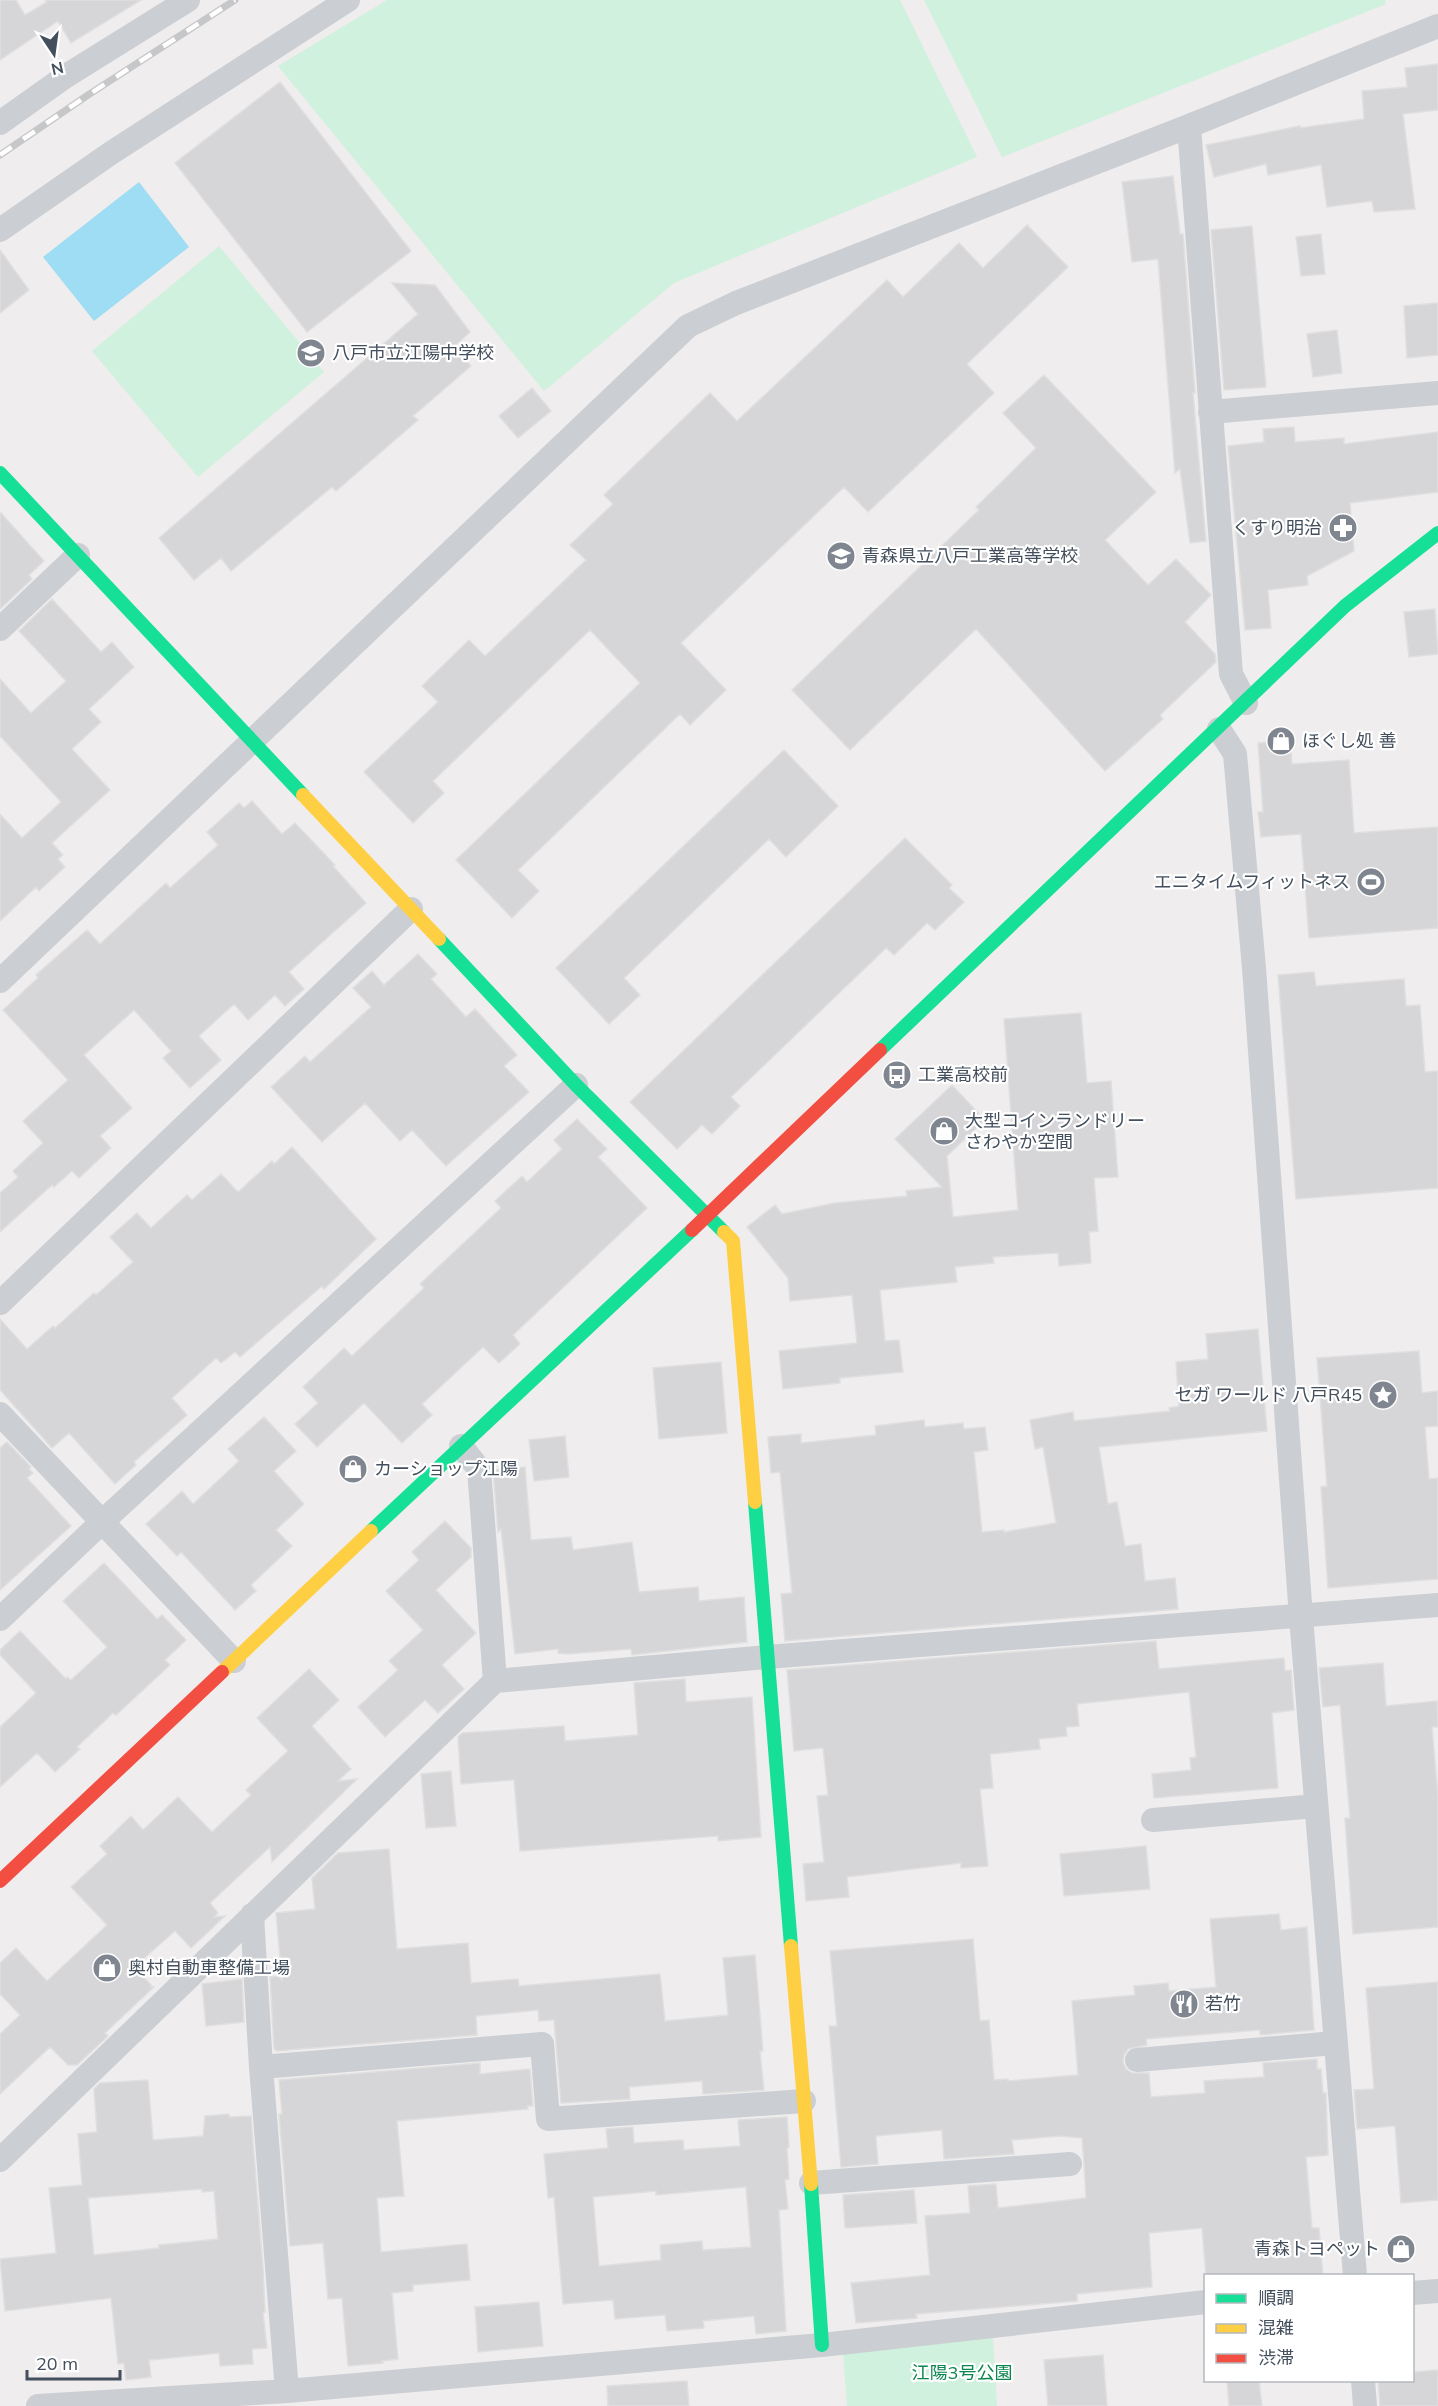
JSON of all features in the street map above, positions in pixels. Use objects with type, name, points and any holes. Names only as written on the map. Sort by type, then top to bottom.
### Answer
[{"type":"street","points":[[0,123],[66,76],[188,0]]},
{"type":"street","points":[[0,230],[111,153],[348,0]]},
{"type":"street","points":[[0,981],[253,743],[688,326],[735,303],[1438,26]]},
{"type":"street","points":[[1189,126],[1209,412],[1231,674],[1246,703]]},
{"type":"street","points":[[1209,412],[1438,393]]},
{"type":"street","points":[[0,473],[576,1085],[733,1241],[811,2183],[822,2345]]},
{"type":"street","points":[[0,1881],[707,1216],[1219,729],[1345,606],[1438,533]]},
{"type":"street","points":[[0,629],[78,555]]},
{"type":"street","points":[[1219,729],[1235,754],[1254,968],[1301,1617],[1355,2274]]},
{"type":"street","points":[[0,1303],[411,909]]},
{"type":"street","points":[[0,1619],[576,1085]]},
{"type":"street","points":[[0,1413],[234,1661]]},
{"type":"street","points":[[461,1446],[479,1469],[495,1681]]},
{"type":"street","points":[[0,2160],[495,1681],[767,1657],[1438,1605]]},
{"type":"street","points":[[1153,1820],[1316,1806]]},
{"type":"street","points":[[252,1915],[261,2067],[287,2391]]},
{"type":"street","points":[[1137,2060],[1335,2043]]},
{"type":"street","points":[[261,2067],[542,2044],[548,2120],[804,2101]]},
{"type":"street","points":[[811,2183],[1070,2164]]},
{"type":"street","points":[[1414,2293],[1438,2291]]},
{"type":"street","points":[[38,2406],[287,2391],[822,2345],[1204,2302]]},
{"type":"street","points":[[1363,2382],[1365,2406]]},
{"type":"green space","points":[[387,0],[900,0],[977,157],[674,283],[544,391],[278,66]]},
{"type":"green space","points":[[924,0],[1385,0],[1386,4],[1002,157]]},
{"type":"green space","points":[[219,246],[324,372],[198,477],[92,351]]},
{"type":"green space","name":"江陽3号公園","points":[[993,2337],[997,2406],[847,2406],[843,2352]]},
{"type":"water","points":[[139,182],[189,247],[94,321],[43,257]]},
{"type":"building","points":[[0,0],[16,0],[25,15],[47,2],[45,0],[141,0],[71,43],[58,21],[0,60]]},
{"type":"building","points":[[1438,64],[1438,110],[1403,114],[1415,209],[1374,212],[1372,201],[1327,207],[1321,165],[1268,175],[1266,164],[1214,177],[1206,145],[1300,126],[1300,128],[1364,119],[1362,91],[1407,87],[1405,68]]},
{"type":"building","points":[[280,82],[411,251],[307,332],[175,163]]},
{"type":"building","points":[[1173,176],[1180,234],[1183,234],[1195,393],[1193,393],[1206,541],[1190,543],[1180,469],[1175,473],[1158,259],[1132,262],[1122,182]]},
{"type":"building","points":[[1027,225],[1068,267],[967,364],[994,393],[868,512],[844,487],[681,643],[726,690],[690,725],[680,714],[518,870],[539,891],[512,918],[456,860],[640,683],[590,630],[433,781],[444,793],[413,823],[364,772],[438,702],[422,686],[469,640],[485,656],[586,560],[570,545],[613,504],[604,495],[710,393],[737,421],[887,280],[903,297],[959,243],[983,268]]},
{"type":"building","points":[[1252,226],[1266,387],[1224,390],[1211,230]]},
{"type":"building","points":[[1321,234],[1325,274],[1301,276],[1296,237]]},
{"type":"building","points":[[0,250],[29,290],[0,313]]},
{"type":"building","points":[[392,283],[435,285],[470,332],[454,347],[471,366],[413,416],[418,420],[336,491],[332,487],[231,571],[221,558],[194,580],[159,538],[418,314]]},
{"type":"building","points":[[1438,303],[1438,355],[1407,358],[1404,306]]},
{"type":"building","points":[[1337,330],[1342,373],[1313,377],[1307,334]]},
{"type":"building","points":[[1044,375],[1156,492],[1105,540],[1148,585],[1176,559],[1211,595],[1185,622],[1215,654],[1216,662],[1160,715],[1163,719],[1105,771],[976,629],[850,750],[792,690],[979,510],[976,507],[1036,448],[1003,413]]},
{"type":"building","points":[[532,388],[551,411],[518,438],[499,416]]},
{"type":"building","points":[[1294,427],[1295,442],[1344,438],[1344,444],[1438,432],[1438,492],[1350,503],[1354,551],[1307,576],[1308,585],[1268,590],[1271,628],[1245,630],[1228,446],[1264,442],[1263,429]]},
{"type":"building","points":[[0,512],[44,561],[29,575],[32,579],[0,609]]},
{"type":"building","points":[[52,599],[101,652],[112,642],[134,667],[89,709],[101,722],[72,749],[110,790],[52,843],[63,855],[58,859],[65,867],[39,891],[36,887],[0,921],[0,814],[22,838],[61,802],[0,736],[0,679],[31,713],[66,681],[19,631]]},
{"type":"building","points":[[1435,609],[1438,654],[1409,657],[1404,612]]},
{"type":"building","name":"エニタイムフィットネス","points":[[1290,741],[1292,764],[1349,760],[1354,833],[1438,827],[1438,928],[1309,938],[1301,834],[1261,837],[1258,812],[1263,812],[1258,743]]},
{"type":"building","points":[[784,750],[838,806],[786,857],[769,839],[624,978],[640,995],[609,1024],[556,968]]},
{"type":"building","points":[[252,801],[282,834],[295,823],[335,865],[333,866],[366,903],[289,972],[304,989],[285,1006],[275,995],[248,1020],[234,1004],[199,1036],[221,1060],[190,1088],[163,1058],[171,1051],[134,1010],[84,1055],[132,1108],[100,1136],[111,1148],[79,1178],[72,1171],[54,1187],[52,1185],[0,1232],[0,1193],[18,1177],[13,1171],[43,1143],[23,1121],[68,1080],[3,1010],[38,978],[36,975],[87,930],[100,944],[166,883],[170,888],[218,845],[207,832],[239,803],[244,808]]},
{"type":"building","points":[[905,838],[952,885],[949,888],[964,902],[935,930],[927,923],[894,955],[886,948],[731,1097],[740,1106],[712,1134],[702,1125],[677,1149],[630,1102]]},
{"type":"building","points":[[418,954],[437,974],[431,979],[466,1017],[475,1009],[517,1055],[504,1066],[529,1092],[446,1166],[412,1130],[400,1141],[365,1103],[322,1142],[271,1087],[305,1056],[310,1062],[371,1007],[353,988],[372,971],[384,985]]},
{"type":"building","points":[[1314,972],[1316,986],[1404,979],[1406,1006],[1420,1005],[1425,1072],[1438,1071],[1438,1188],[1296,1199],[1278,975]]},
{"type":"building","points":[[1081,1013],[1087,1083],[1111,1081],[1118,1177],[1094,1178],[1098,1231],[1089,1232],[1091,1263],[1059,1266],[1058,1253],[993,1257],[994,1263],[955,1267],[957,1282],[880,1290],[885,1341],[899,1340],[903,1372],[840,1378],[840,1383],[783,1389],[779,1351],[857,1343],[852,1295],[790,1301],[788,1278],[747,1227],[775,1205],[782,1214],[835,1203],[907,1196],[906,1191],[942,1187],[895,1139],[952,1085],[985,1120],[947,1156],[953,1217],[1018,1210],[1004,1019]]},
{"type":"building","points":[[577,1119],[607,1149],[598,1157],[647,1208],[513,1335],[520,1344],[499,1363],[483,1347],[422,1404],[432,1415],[402,1443],[364,1403],[317,1447],[295,1424],[318,1403],[303,1387],[344,1348],[352,1356],[424,1288],[420,1284],[501,1208],[495,1201],[522,1176],[527,1182],[562,1149],[554,1140]]},
{"type":"building","points":[[292,1147],[376,1239],[324,1289],[322,1286],[240,1357],[235,1352],[221,1363],[216,1358],[172,1398],[187,1415],[134,1462],[136,1465],[115,1484],[69,1433],[52,1448],[0,1390],[0,1319],[27,1349],[53,1326],[55,1328],[94,1293],[96,1295],[133,1262],[110,1237],[137,1213],[151,1228],[187,1195],[192,1200],[221,1174],[238,1192],[272,1161],[274,1164]]},
{"type":"building","points":[[1258,1329],[1267,1431],[1099,1447],[1108,1504],[1117,1502],[1125,1546],[1141,1544],[1145,1581],[1175,1578],[1178,1609],[785,1641],[781,1594],[792,1593],[780,1472],[771,1473],[768,1437],[801,1434],[801,1443],[876,1435],[875,1426],[924,1420],[925,1427],[963,1423],[964,1429],[985,1427],[988,1450],[974,1452],[982,1532],[1004,1530],[1004,1532],[1056,1523],[1043,1447],[1035,1449],[1030,1420],[1073,1412],[1074,1421],[1170,1411],[1169,1408],[1179,1406],[1176,1362],[1208,1359],[1206,1334]]},
{"type":"building","points":[[1419,1351],[1422,1393],[1438,1391],[1438,1426],[1425,1427],[1429,1479],[1438,1478],[1438,1579],[1328,1588],[1321,1487],[1327,1486],[1317,1358]]},
{"type":"building","points":[[721,1362],[727,1433],[659,1439],[653,1368]]},
{"type":"building","points":[[264,1417],[296,1451],[274,1471],[304,1504],[276,1530],[292,1546],[251,1585],[256,1591],[235,1610],[181,1552],[177,1556],[146,1524],[182,1491],[193,1504],[239,1461],[228,1449]]},
{"type":"building","points":[[565,1436],[569,1477],[534,1481],[529,1440]]},
{"type":"building","points":[[7,1442],[31,1467],[29,1469],[33,1473],[27,1478],[71,1526],[0,1590],[0,1448]]},
{"type":"building","points":[[525,1467],[531,1540],[571,1537],[573,1550],[632,1542],[639,1592],[698,1587],[699,1601],[744,1597],[747,1642],[632,1655],[631,1649],[568,1654],[558,1653],[558,1649],[515,1654],[501,1529],[498,1532],[493,1470]]},
{"type":"building","points":[[445,1521],[471,1548],[471,1557],[436,1590],[476,1633],[442,1665],[464,1689],[438,1713],[425,1700],[385,1737],[358,1707],[398,1670],[389,1661],[423,1630],[386,1591],[419,1560],[412,1552]]},
{"type":"building","points":[[104,1563],[157,1619],[162,1615],[186,1640],[165,1660],[170,1665],[116,1715],[113,1713],[77,1747],[80,1749],[55,1772],[37,1753],[0,1787],[0,1727],[36,1693],[0,1655],[0,1650],[20,1631],[66,1679],[67,1677],[71,1680],[107,1647],[63,1601]]},
{"type":"building","points":[[1156,1641],[1159,1669],[1284,1658],[1285,1671],[1291,1670],[1294,1710],[1272,1713],[1278,1788],[1154,1798],[1152,1774],[1191,1770],[1190,1758],[1196,1757],[1189,1692],[1077,1704],[1079,1726],[1066,1727],[1067,1736],[1039,1739],[1040,1749],[990,1754],[993,1788],[980,1789],[988,1866],[961,1868],[961,1863],[847,1877],[849,1897],[806,1901],[803,1864],[824,1862],[817,1796],[828,1795],[823,1748],[794,1751],[787,1670]]},
{"type":"building","points":[[1383,1663],[1386,1706],[1437,1701],[1438,1727],[1432,1727],[1438,1796],[1438,1927],[1353,1934],[1345,1818],[1350,1818],[1340,1705],[1323,1707],[1319,1668]]},
{"type":"building","points":[[309,1669],[339,1700],[312,1726],[351,1769],[338,1781],[357,1779],[272,1862],[270,1847],[210,1903],[218,1913],[214,1917],[225,1916],[191,1948],[175,1931],[134,1967],[152,1986],[150,1987],[154,1987],[105,2033],[108,2036],[77,2065],[68,2065],[50,2047],[0,2094],[0,2034],[20,2015],[0,1994],[0,1963],[16,1948],[47,1981],[107,1925],[71,1887],[107,1854],[100,1846],[131,1816],[143,1830],[178,1797],[212,1832],[251,1795],[246,1790],[288,1751],[257,1718]]},
{"type":"building","points":[[685,1679],[686,1702],[752,1697],[761,1837],[718,1841],[718,1836],[520,1851],[514,1780],[461,1784],[458,1737],[462,1733],[564,1726],[565,1741],[638,1735],[634,1683]]},
{"type":"building","points":[[451,1771],[456,1826],[426,1828],[421,1774]]},
{"type":"building","points":[[1146,1846],[1150,1889],[1064,1896],[1060,1854]]},
{"type":"building","points":[[389,1849],[397,1949],[468,1943],[471,1983],[518,1979],[519,1986],[660,1974],[665,2021],[728,2015],[723,1958],[755,1955],[764,2090],[703,2094],[702,2081],[629,2087],[630,2099],[561,2103],[554,2020],[539,2021],[538,2010],[476,2016],[477,2035],[276,2051],[270,1977],[278,1976],[282,1980],[276,1913],[315,1909],[312,1878],[338,1853]]},
{"type":"building","points":[[1279,1914],[1281,1930],[1307,1927],[1314,2030],[1260,2035],[1260,2030],[1146,2039],[1147,2045],[1128,2049],[1123,2062],[1126,2069],[1132,2073],[1149,2073],[1151,2097],[1205,2093],[1204,2081],[1264,2077],[1263,2063],[1317,2059],[1317,2069],[1321,2069],[1323,2093],[1326,2093],[1328,2155],[1306,2157],[1312,2228],[1319,2228],[1323,2274],[1206,2274],[1202,2228],[1149,2233],[1152,2287],[1077,2294],[1077,2301],[916,2314],[917,2318],[856,2323],[851,2283],[930,2275],[925,2216],[970,2213],[968,2186],[996,2184],[998,2208],[1086,2198],[1084,2164],[1082,2138],[1059,2136],[1012,2140],[1014,2154],[944,2159],[942,2130],[876,2136],[878,2164],[841,2167],[829,2026],[837,2026],[830,1951],[973,1939],[980,2021],[989,2020],[994,2080],[1008,2079],[1008,2081],[1078,2075],[1072,2001],[1135,1995],[1134,1986],[1168,1983],[1169,1991],[1216,1987],[1210,1919]]},
{"type":"building","points":[[242,1979],[244,2022],[206,2026],[202,1984]]},
{"type":"building","points":[[1438,1982],[1438,2200],[1401,2203],[1395,2126],[1357,2129],[1354,2090],[1374,2089],[1366,1988]]},
{"type":"building","points":[[480,2063],[480,2074],[530,2069],[533,2106],[527,2106],[528,2109],[397,2121],[404,2196],[377,2198],[381,2252],[467,2244],[470,2280],[413,2285],[413,2291],[392,2293],[398,2359],[382,2361],[383,2363],[348,2366],[342,2298],[328,2299],[323,2243],[290,2246],[279,2114],[282,2114],[279,2080]]},
{"type":"building","points":[[148,2080],[153,2140],[203,2136],[205,2116],[229,2114],[229,2117],[251,2116],[267,2348],[252,2349],[253,2364],[220,2366],[219,2353],[149,2360],[151,2377],[126,2380],[124,2363],[118,2364],[111,2298],[5,2311],[0,2259],[56,2253],[49,2188],[82,2185],[78,2134],[97,2132],[94,2089],[100,2083]],"holes":[[[202,2189],[202,2192],[214,2191],[218,2239],[94,2255],[88,2198]]]},
{"type":"building","points":[[787,2117],[789,2179],[785,2180],[788,2209],[779,2210],[786,2331],[756,2334],[754,2316],[703,2321],[704,2328],[667,2331],[665,2315],[615,2319],[613,2300],[563,2304],[554,2197],[548,2198],[544,2154],[608,2148],[606,2129],[633,2127],[634,2143],[683,2140],[684,2150],[740,2146],[738,2120]],"holes":[[[746,2187],[751,2247],[703,2250],[702,2241],[660,2245],[661,2260],[599,2266],[593,2197],[656,2191],[656,2195]]]},
{"type":"building","points":[[914,2190],[917,2223],[845,2228],[843,2195]]},
{"type":"building","points":[[539,2302],[543,2346],[478,2352],[475,2307]]},
{"type":"building","points":[[1103,2355],[1107,2406],[1048,2406],[1044,2360]]},
{"type":"building","points":[[1438,2370],[1438,2406],[1380,2406],[1378,2382],[1414,2382],[1414,2372]]},
{"type":"building","points":[[687,2381],[689,2406],[608,2406],[607,2386]]},
{"type":"building","points":[[1227,2382],[1259,2382],[1262,2406],[1229,2406]]},
{"type":"railway","points":[[0,155],[235,0]]},
{"type":"traffic: fast","points":[[0,473],[303,795]]},
{"type":"traffic: fast","points":[[880,1050],[1345,606],[1438,533]]},
{"type":"traffic: fast","points":[[439,939],[576,1085],[724,1232]]},
{"type":"traffic: fast","points":[[371,1531],[692,1230]]},
{"type":"traffic: fast","points":[[755,1502],[791,1946]]},
{"type":"traffic: fast","points":[[811,2184],[822,2345]]},
{"type":"traffic: slow","points":[[303,795],[439,939]]},
{"type":"traffic: slow","points":[[724,1232],[733,1241],[755,1502]]},
{"type":"traffic: slow","points":[[222,1672],[371,1531]]},
{"type":"traffic: slow","points":[[791,1946],[811,2184]]},
{"type":"traffic: jam","points":[[692,1230],[880,1050]]},
{"type":"traffic: jam","points":[[0,1881],[222,1672]]},
{"type":"place","name":"八戸市立江陽中学校","points":[[311,353]]},
{"type":"place","name":"くすり明治","points":[[1343,528]]},
{"type":"place","name":"青森県立八戸工業高等学校","points":[[841,556]]},
{"type":"place","name":"ほぐし処 善","points":[[1281,741]]},
{"type":"place","name":"エニタイムフィットネス","points":[[1371,882]]},
{"type":"place","name":"工業高校前","points":[[897,1075]]},
{"type":"place","name":"大型コインランドリー さわやか空間","points":[[944,1131]]},
{"type":"place","name":"セガ ワールド 八戸R45","points":[[1383,1395]]},
{"type":"place","name":"カーショップ江陽","points":[[353,1469]]},
{"type":"place","name":"奥村自動車整備工場","points":[[107,1968]]},
{"type":"place","name":"若竹","points":[[1184,2004]]},
{"type":"place","name":"青森トヨペット","points":[[1401,2249]]}]
